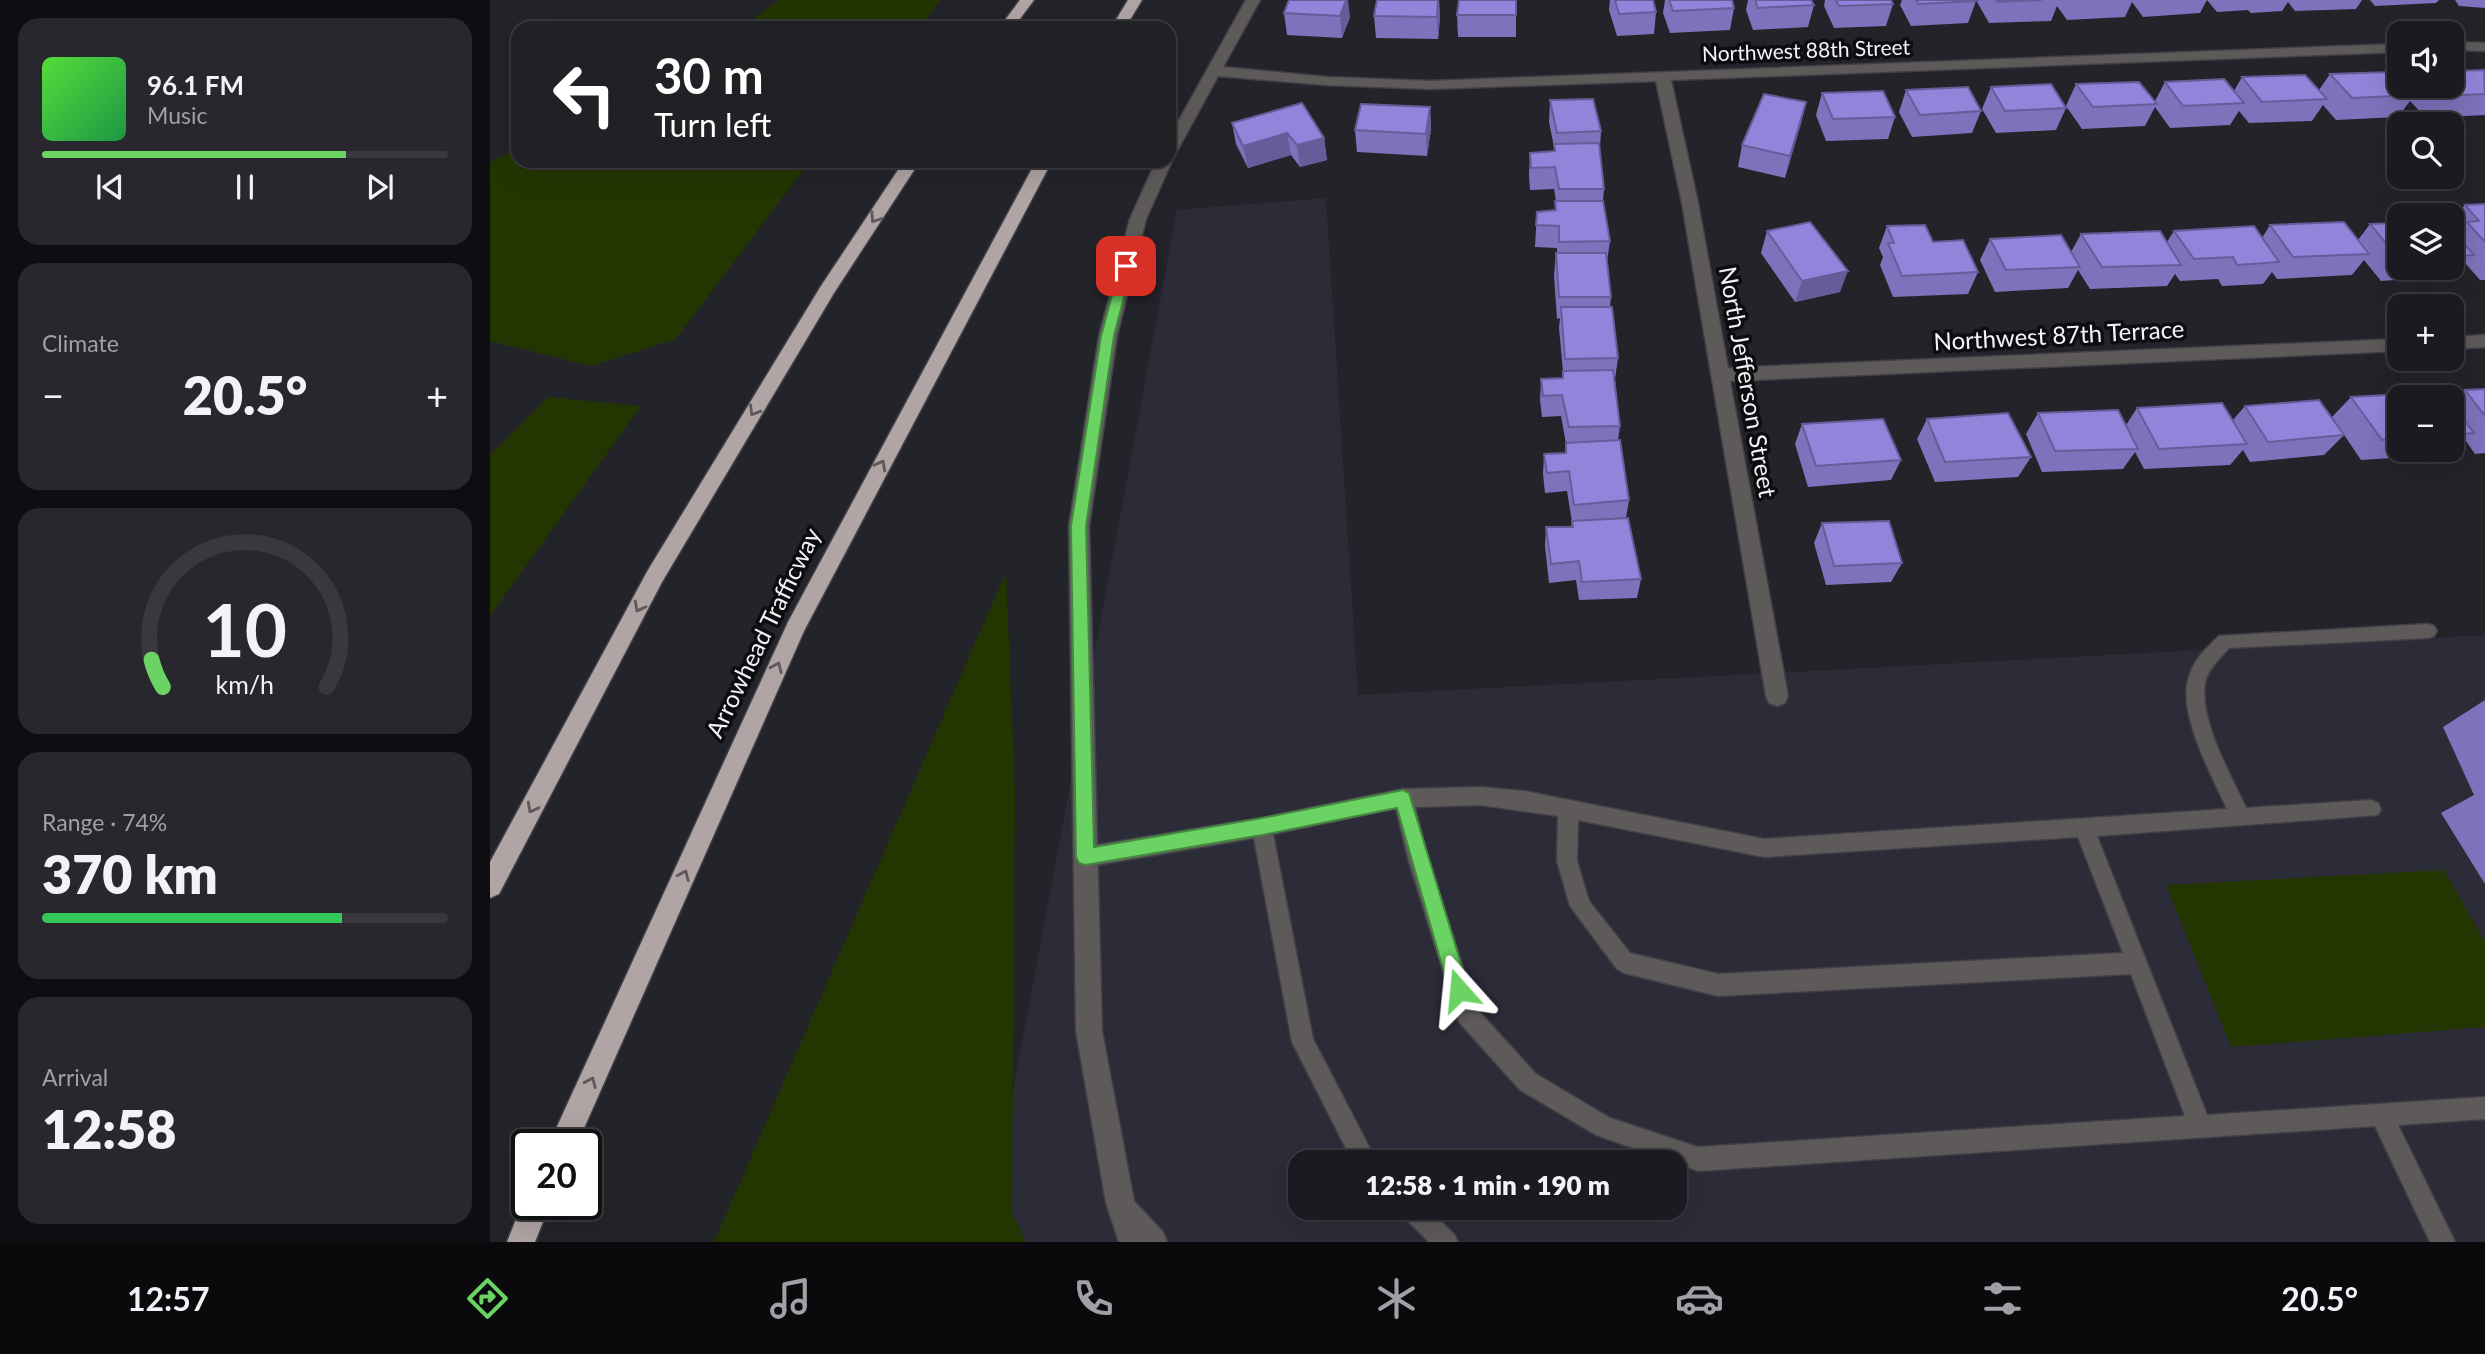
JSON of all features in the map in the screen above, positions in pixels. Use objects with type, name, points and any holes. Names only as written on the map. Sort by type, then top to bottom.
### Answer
[{"type":"highway","points":[[1011,21],[1027,0]]},
{"type":"highway","points":[[1122,21],[1135,0]]},
{"type":"highway","points":[[490,886],[655,576],[827,290],[907,168]]},
{"type":"highway","name":"Arrowhead Trafficway","points":[[570,1129],[795,628],[1040,168]]},
{"type":"highway","points":[[521,1242],[530,1220]]},
{"type":"street","points":[[1176,140],[1253,0]]},
{"type":"street","points":[[2464,46],[2485,47]]},
{"type":"street","name":"Northwest 88th Street","points":[[1215,71],[1326,81],[1431,85],[2387,48]]},
{"type":"street","name":"North Jefferson Street","points":[[1664,78],[1721,375],[1777,696]]},
{"type":"street","points":[[1133,1242],[1120,1203],[1088,1031],[1079,526],[1108,336],[1138,219],[1161,168]]},
{"type":"street","points":[[2464,342],[2485,341]]},
{"type":"street","name":"Northwest 87th Terrace","points":[[1721,375],[2387,346]]},
{"type":"street","points":[[1120,1203],[1153,1242]]},
{"type":"lane","points":[[2241,818],[2197,710],[2196,682],[2208,658],[2225,641],[2428,631]]},
{"type":"lane","points":[[1085,857],[1262,827],[1403,798],[1480,796],[1524,800],[1764,848],[2371,809]]},
{"type":"lane","points":[[1403,798],[1418,859],[1467,1014],[1528,1082],[1604,1127],[1698,1159],[2485,1108]]},
{"type":"lane","points":[[1569,811],[1567,861],[1580,906],[1624,962],[1718,985],[2138,963]]},
{"type":"lane","points":[[1262,827],[1303,1042],[1359,1150]]},
{"type":"lane","points":[[2084,827],[2201,1128]]},
{"type":"lane","points":[[2382,1116],[2443,1242]]},
{"type":"lane","points":[[1423,1220],[1446,1242]]},
{"type":"shaded area","points":[[1326,198],[1358,695],[2485,635],[2485,1242],[985,1242],[1177,210]]},
{"type":"green space","points":[[779,0],[941,0],[924,21],[751,21]]},
{"type":"green space","points":[[511,152],[511,168],[805,168],[676,339],[591,366],[490,341],[490,162]]},
{"type":"green space","points":[[548,397],[641,406],[490,616],[490,455]]},
{"type":"green space","points":[[1006,572],[1015,791],[1012,1213],[1026,1242],[714,1242]]},
{"type":"green space","points":[[2444,870],[2485,942],[2485,1027],[2231,1047],[2166,885]]},
{"type":"building","points":[[1289,0],[1346,0],[1340,16],[1284,13]]},
{"type":"building","points":[[1377,0],[1438,0],[1437,17],[1374,16]]},
{"type":"building","points":[[1459,0],[1516,0],[1516,15],[1457,15]]},
{"type":"building","points":[[1615,0],[1653,0],[1656,12],[1619,14]]},
{"type":"building","points":[[1669,0],[1732,0],[1734,8],[1673,11]]},
{"type":"building","points":[[1755,0],[1811,0],[1814,5],[1758,8]]},
{"type":"building","points":[[1836,0],[1891,0],[1893,4],[1839,6]]},
{"type":"building","points":[[1916,0],[1975,0],[1976,1],[1918,4]]},
{"type":"building","points":[[1996,0],[2042,0],[1997,2]]},
{"type":"building","points":[[2484,70],[2485,94],[2464,95],[2464,71]]},
{"type":"building","points":[[2387,72],[2387,96],[2352,98],[2330,74]]},
{"type":"building","points":[[2305,75],[2327,99],[2262,102],[2242,77]]},
{"type":"building","points":[[2224,79],[2244,103],[2183,106],[2165,82]]},
{"type":"building","points":[[2139,82],[2157,104],[2093,107],[2076,84]]},
{"type":"building","points":[[2051,84],[2066,108],[2005,111],[1991,87]]},
{"type":"building","points":[[1968,87],[1981,111],[1920,115],[1906,90]]},
{"type":"building","points":[[1883,91],[1895,117],[1833,119],[1822,93]]},
{"type":"building","points":[[1764,94],[1806,102],[1790,156],[1742,145]]},
{"type":"building","points":[[1593,99],[1601,131],[1557,133],[1550,100]]},
{"type":"building","points":[[1302,103],[1324,138],[1297,145],[1287,133],[1243,146],[1232,123]]},
{"type":"building","points":[[1361,104],[1430,107],[1426,134],[1355,130]]},
{"type":"building","points":[[1599,143],[1604,189],[1559,189],[1555,167],[1531,168],[1530,153],[1555,151],[1554,144]]},
{"type":"building","points":[[1555,201],[1603,201],[1610,241],[1559,242],[1559,226],[1536,225],[1537,212],[1556,210]]},
{"type":"building","points":[[2485,204],[2485,242],[2467,222],[2479,221],[2465,205]]},
{"type":"building","points":[[1810,222],[1848,271],[1802,281],[1767,231]]},
{"type":"building","points":[[2344,222],[2369,254],[2293,257],[2270,225]]},
{"type":"building","points":[[2387,223],[2387,245],[2370,224]]},
{"type":"building","points":[[1925,225],[1933,242],[1963,240],[1978,272],[1902,276],[1888,243],[1894,243],[1887,226]]},
{"type":"building","points":[[2254,226],[2279,262],[2237,265],[2233,257],[2194,259],[2174,231]]},
{"type":"building","points":[[2160,231],[2181,265],[2102,267],[2081,234]]},
{"type":"building","points":[[2061,235],[2080,267],[2006,270],[1990,239]]},
{"type":"building","points":[[2464,244],[2474,255],[2464,255]]},
{"type":"building","points":[[1556,253],[1606,253],[1611,297],[1559,297]]},
{"type":"building","points":[[1561,307],[1612,307],[1618,358],[1565,359]]},
{"type":"building","points":[[1613,370],[1620,426],[1569,427],[1562,395],[1543,396],[1541,379],[1563,378],[1563,371]]},
{"type":"building","points":[[2485,389],[2485,416],[2465,390]]},
{"type":"building","points":[[2387,395],[2387,439],[2382,440],[2351,397]]},
{"type":"building","points":[[2319,400],[2344,435],[2268,442],[2245,406]]},
{"type":"building","points":[[2222,403],[2247,444],[2159,449],[2137,408]]},
{"type":"building","points":[[2118,410],[2138,449],[2055,451],[2038,413]]},
{"type":"building","points":[[2008,413],[2031,457],[1945,462],[1927,419]]},
{"type":"building","points":[[1883,419],[1901,460],[1816,466],[1802,424]]},
{"type":"building","points":[[2464,420],[2474,433],[2464,434]]},
{"type":"building","points":[[1620,440],[1629,500],[1574,505],[1569,471],[1547,473],[1544,454],[1566,453],[1566,443]]},
{"type":"building","points":[[1628,518],[1641,579],[1582,582],[1579,561],[1551,564],[1546,527],[1573,527],[1572,521]]},
{"type":"building","points":[[1889,521],[1902,563],[1834,566],[1822,523]]},
{"type":"route","points":[[1126,266],[1108,336],[1079,526],[1085,857],[1262,827],[1403,798],[1418,859],[1459,990]]}]
